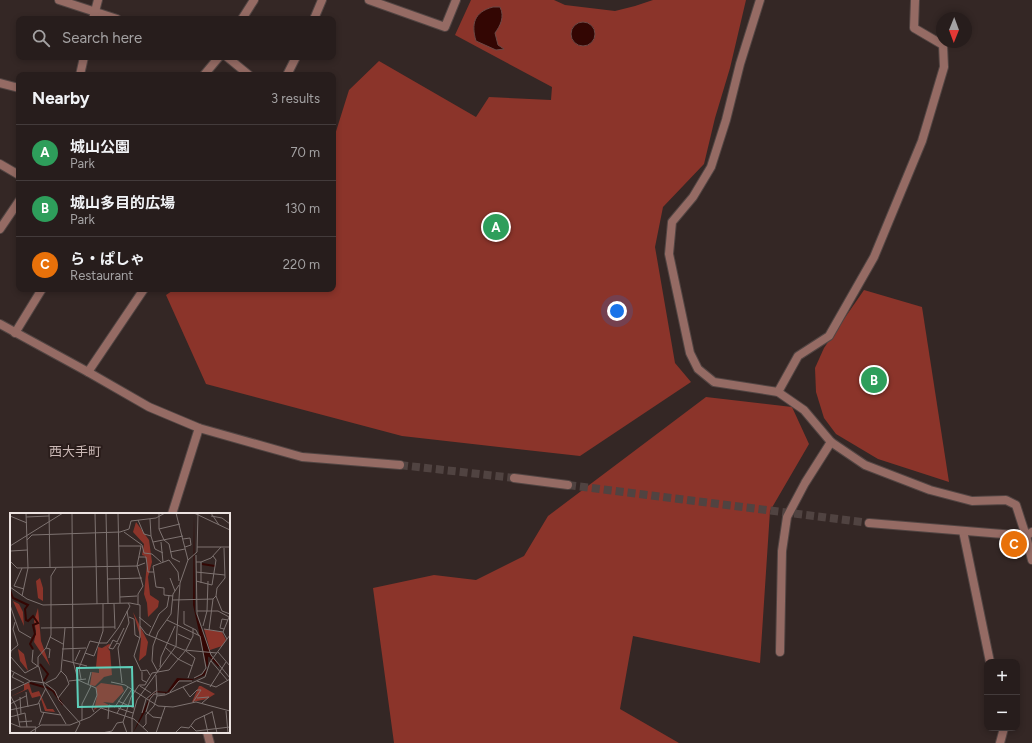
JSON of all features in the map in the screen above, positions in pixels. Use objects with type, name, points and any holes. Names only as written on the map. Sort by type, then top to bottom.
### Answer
[{"type":"street","points":[[58,0],[94,15],[98,0]]},
{"type":"street","points":[[244,16],[254,0]]},
{"type":"street","points":[[315,16],[322,0]]},
{"type":"street","points":[[369,0],[445,26],[456,0]]},
{"type":"street","points":[[760,0],[711,167],[693,197],[672,222],[669,254],[690,352],[698,369],[714,382],[778,392],[804,410],[831,442],[864,466],[930,490],[972,501],[1006,500],[1016,505],[1029,534],[1032,560]]},
{"type":"street","points":[[778,392],[798,356],[829,336],[874,257],[922,141],[944,67],[943,45],[914,28],[915,0]]},
{"type":"street","points":[[81,72],[83,60]]},
{"type":"street","points":[[206,72],[216,60]]},
{"type":"street","points":[[231,60],[245,72]]},
{"type":"street","points":[[288,72],[294,60]]},
{"type":"street","points":[[0,83],[16,87]]},
{"type":"street","points":[[0,164],[16,173]]},
{"type":"street","points":[[0,229],[16,205]]},
{"type":"street","points":[[15,333],[40,292]]},
{"type":"street","points":[[88,372],[142,292]]},
{"type":"street","points":[[0,324],[150,407],[199,428],[302,457],[400,465]]},
{"type":"street","points":[[172,513],[199,428]]},
{"type":"street","points":[[780,652],[782,551],[787,517],[805,483],[831,442]]},
{"type":"street","points":[[514,478],[568,485]]},
{"type":"street","points":[[869,523],[963,531],[1029,534]]},
{"type":"street","points":[[963,531],[989,659]]},
{"type":"street","points":[[1000,743],[1003,731]]},
{"type":"street","points":[[208,733],[210,743]]},
{"type":"shaded area","points":[[471,0],[554,0],[565,5],[615,11],[653,0],[746,0],[730,68],[715,118],[704,164],[663,207],[655,247],[675,363],[691,382],[580,456],[402,436],[206,384],[166,295],[170,292],[336,292],[336,131],[349,90],[379,61],[476,117],[489,97],[551,100],[552,87],[455,35]]},
{"type":"shaded area","points":[[493,7],[500,7],[502,14],[499,27],[495,33],[498,45],[504,49],[496,50],[476,41],[474,24],[478,15]]},
{"type":"shaded area","points":[[583,22],[592,25],[595,34],[592,43],[583,46],[574,43],[571,34],[574,25]]},
{"type":"shaded area","points":[[864,290],[922,307],[949,482],[878,459],[836,434],[824,418],[816,392],[815,368],[824,348]]},
{"type":"shaded area","points":[[706,397],[792,407],[809,444],[770,511],[760,663],[633,636],[620,709],[679,743],[394,743],[373,588],[434,575],[476,580],[524,556],[548,516]]},
{"type":"tunnel","points":[[400,465],[514,478]]},
{"type":"tunnel","points":[[568,485],[869,523]]},
{"type":"place","name":"城山公園","points":[[496,227]]},
{"type":"place","name":"城山多目的広場","points":[[874,380]]},
{"type":"place","name":"ら・ぱしゃ","points":[[1014,544]]},
{"type":"district","name":"西大手町","points":[[75,451]]}]
